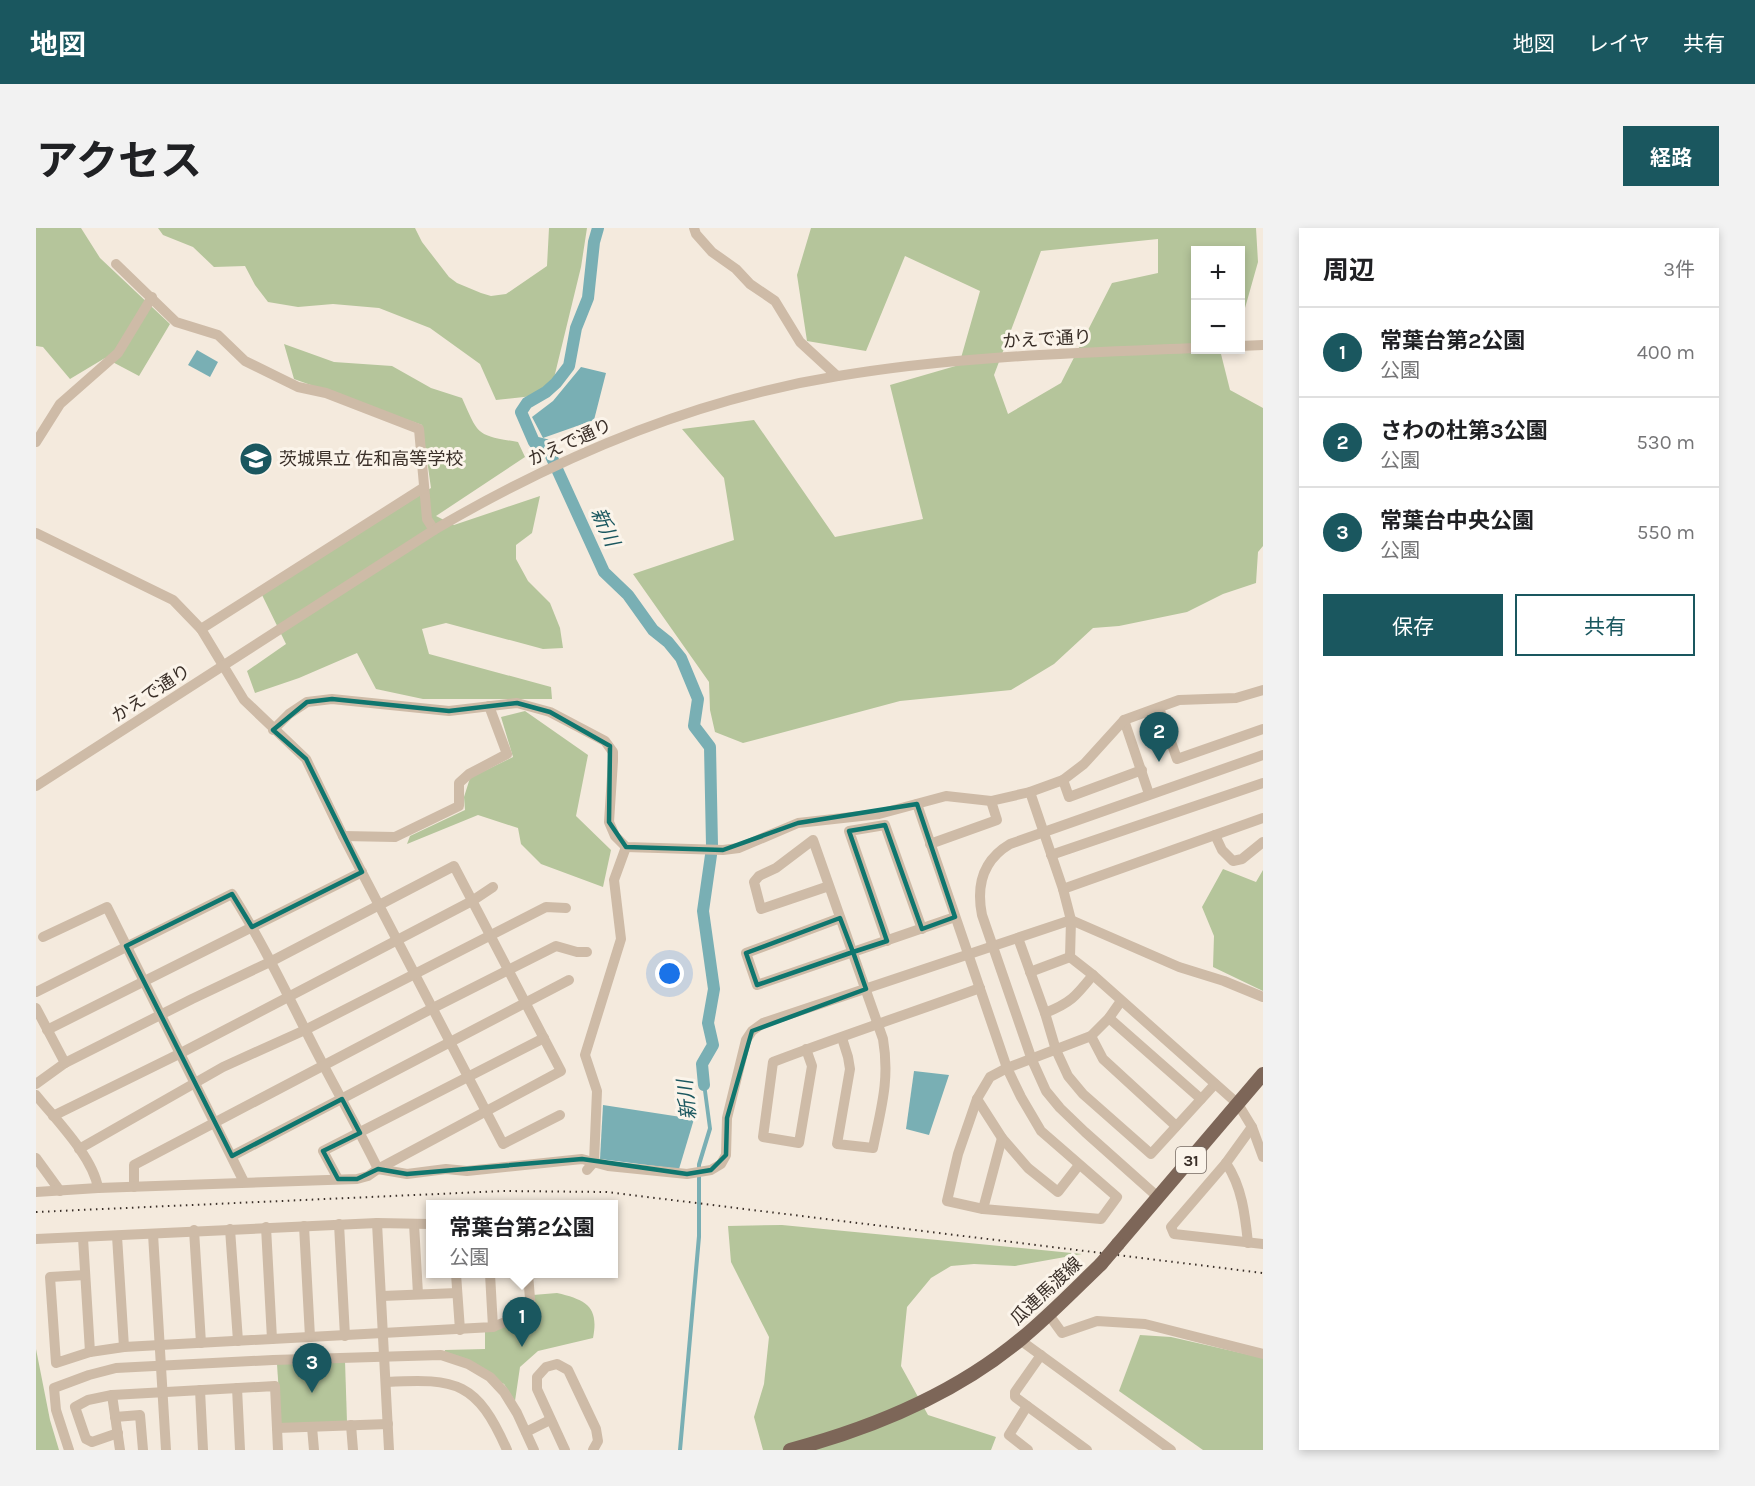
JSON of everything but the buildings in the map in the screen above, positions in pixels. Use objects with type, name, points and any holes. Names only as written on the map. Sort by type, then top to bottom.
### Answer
[{"type":"main road","name":"瓜連馬渡線","points":[[790,1450],[848,1432],[928,1400],[970,1376],[1020,1340],[1049,1315],[1101,1263],[1263,1074]]},
{"type":"street","points":[[694,228],[696,234],[712,252],[775,302],[800,342],[837,376]]},
{"type":"street","points":[[116,264],[176,322],[218,335],[245,361],[298,387],[326,393],[419,429],[427,519],[434,530]]},
{"type":"street","points":[[36,442],[60,404],[118,353],[152,297]]},
{"type":"street","points":[[1245,346],[1263,345]]},
{"type":"street","name":"かえで通り","points":[[36,786],[434,530],[486,499],[598,447],[659,423],[760,392],[837,376],[958,360],[1191,348]]},
{"type":"street","points":[[201,629],[423,488]]},
{"type":"street","points":[[39,535],[173,600],[201,629],[244,700],[306,759],[343,836],[503,1144],[560,1115]]},
{"type":"street","points":[[273,730],[289,714],[308,702],[332,699],[449,711],[517,704],[550,712],[605,741],[613,752],[609,822],[615,836],[626,847],[723,850],[739,848],[798,823],[879,813],[946,796],[991,801],[1030,792],[1063,780],[1084,764],[1124,720],[1179,700],[1236,698],[1263,690]]},
{"type":"street","points":[[343,836],[395,837],[459,806],[459,783],[469,774],[507,754],[489,706]]},
{"type":"street","points":[[1159,708],[1178,759],[1263,729]]},
{"type":"street","points":[[1124,720],[1149,794]]},
{"type":"street","points":[[1159,1197],[1060,1108],[1046,1091],[1032,1059],[992,947],[979,901],[980,887],[984,874],[997,852],[1010,844],[1263,755]]},
{"type":"street","points":[[1063,780],[1069,797],[1142,770]]},
{"type":"street","points":[[1051,855],[1263,783]]},
{"type":"street","points":[[1030,792],[1063,889],[1071,920],[1070,957]]},
{"type":"street","points":[[930,844],[997,820],[991,801]]},
{"type":"street","points":[[917,804],[1007,1068],[1021,1097],[1041,1131],[1118,1197],[1101,1219],[983,1209],[947,1201],[958,1154],[977,1099],[990,1077],[1007,1068],[1091,1036],[1109,1018],[1121,1001]]},
{"type":"street","points":[[1063,889],[1263,818]]},
{"type":"street","points":[[887,941],[849,831],[885,825],[922,929]]},
{"type":"street","points":[[1215,835],[1222,850],[1233,861],[1242,859],[1263,842]]},
{"type":"street","points":[[829,886],[761,909],[754,882],[759,876],[776,868],[813,840],[883,1038],[887,1061],[886,1085],[873,1148],[837,1144],[850,1069],[842,1038]]},
{"type":"street","points":[[591,1166],[597,1091],[585,1055],[621,939],[614,880],[626,847]]},
{"type":"street","points":[[36,1084],[64,1064],[160,1014],[270,962],[454,866],[561,1071],[368,1176],[357,1179],[36,1192]]},
{"type":"street","points":[[47,1030],[362,872]]},
{"type":"street","points":[[53,1116],[179,1054],[472,901],[493,887]]},
{"type":"street","points":[[36,992],[232,894],[252,927],[378,1169]]},
{"type":"street","points":[[44,937],[106,907],[244,1182]]},
{"type":"street","points":[[79,1149],[194,1082],[305,1030],[546,907],[566,908]]},
{"type":"street","points":[[840,918],[746,953],[757,985],[955,917]]},
{"type":"street","points":[[378,1169],[406,1174],[446,1169],[467,1171],[582,1159],[591,1166],[687,1174],[711,1170],[721,1164],[726,1155],[727,1118],[746,1040],[752,1031],[763,1023],[1071,920],[1179,967],[1224,981],[1263,997]]},
{"type":"street","points":[[1018,938],[1046,1013],[1056,1050],[1068,1076],[1083,1094],[1151,1154],[1215,1084]]},
{"type":"street","points":[[134,1187],[134,1165],[213,1122],[556,946],[587,952]]},
{"type":"street","points":[[1030,972],[1070,957]]},
{"type":"street","points":[[1070,957],[1238,1104],[1252,1127],[1263,1157]]},
{"type":"street","points":[[1046,1013],[1073,999],[1093,975]]},
{"type":"street","points":[[232,1156],[569,980]]},
{"type":"street","points":[[806,1049],[812,1066],[799,1143],[763,1137],[772,1062],[806,1049],[878,1026],[980,988]]},
{"type":"street","points":[[36,1008],[64,1064]]},
{"type":"street","points":[[1109,1018],[1201,1099]]},
{"type":"street","points":[[1091,1036],[1103,1059],[1176,1126]]},
{"type":"street","points":[[338,1179],[323,1151],[544,1038]]},
{"type":"street","points":[[36,1095],[79,1149],[96,1175],[98,1188]]},
{"type":"street","points":[[977,1099],[1002,1137],[1029,1168],[1058,1192],[1079,1165]]},
{"type":"street","points":[[1252,1127],[1226,1162],[1170,1227],[1174,1234],[1263,1244]]},
{"type":"street","points":[[983,1209],[1002,1137]]},
{"type":"street","points":[[36,1158],[60,1191]]},
{"type":"street","points":[[1226,1162],[1244,1202],[1248,1243]]},
{"type":"street","points":[[377,1223],[386,1356],[389,1450]]},
{"type":"street","points":[[339,1224],[345,1336]]},
{"type":"street","points":[[36,1239],[339,1224],[426,1224]]},
{"type":"street","points":[[414,1224],[418,1294]]},
{"type":"street","points":[[304,1226],[310,1337]]},
{"type":"street","points":[[266,1227],[272,1339]]},
{"type":"street","points":[[230,1229],[238,1341]]},
{"type":"street","points":[[194,1230],[201,1343]]},
{"type":"street","points":[[153,1234],[166,1450]]},
{"type":"street","points":[[117,1236],[124,1347]]},
{"type":"street","points":[[83,1238],[90,1352]]},
{"type":"street","points":[[85,1275],[50,1276],[56,1364],[90,1352],[124,1347],[494,1328],[531,1311],[528,1278]]},
{"type":"street","points":[[456,1278],[460,1330]]},
{"type":"street","points":[[490,1278],[494,1328]]},
{"type":"street","points":[[382,1296],[458,1293]]},
{"type":"street","points":[[1049,1315],[1062,1333],[1097,1321],[1145,1324],[1263,1354]]},
{"type":"street","points":[[1020,1340],[1171,1450]]},
{"type":"street","points":[[69,1450],[56,1410],[54,1388],[116,1368],[441,1355],[468,1364],[490,1377],[504,1392],[534,1450]]},
{"type":"street","points":[[1041,1355],[1015,1392],[1015,1397],[1087,1450]]},
{"type":"street","points":[[565,1450],[537,1389],[537,1377],[546,1367],[557,1364],[568,1370],[596,1429],[598,1441],[593,1450]]},
{"type":"street","points":[[387,1382],[425,1380],[449,1383],[461,1389],[487,1410],[507,1450]]},
{"type":"street","points":[[118,1432],[92,1442],[86,1439],[75,1407],[88,1400],[112,1395],[275,1386],[278,1450]]},
{"type":"street","points":[[237,1388],[240,1450]]},
{"type":"street","points":[[200,1390],[203,1450]]},
{"type":"street","points":[[112,1395],[120,1450]]},
{"type":"street","points":[[1027,1406],[1009,1436],[1028,1450]]},
{"type":"street","points":[[115,1417],[140,1415],[142,1450]]},
{"type":"street","points":[[526,1432],[550,1420]]},
{"type":"street","points":[[277,1428],[388,1424]]},
{"type":"street","points":[[351,1425],[352,1450]]},
{"type":"street","points":[[312,1427],[314,1450]]},
{"type":"highlighted area","points":[[332,699],[449,711],[517,703],[550,712],[610,746],[609,822],[626,847],[723,850],[798,823],[917,804],[955,917],[922,929],[885,825],[849,831],[887,941],[853,952],[866,989],[752,1031],[727,1118],[726,1155],[711,1170],[687,1174],[582,1159],[407,1174],[378,1169],[357,1179],[338,1179],[323,1151],[360,1133],[342,1099],[232,1156],[126,946],[232,894],[252,927],[362,872],[306,759],[273,730],[307,702]],"holes":[[[840,918],[853,952],[757,985],[746,953]]]},
{"type":"green space","points":[[36,228],[81,228],[100,258],[170,324],[139,376],[105,358],[70,379],[43,347],[36,346]]},
{"type":"green space","points":[[158,228],[415,228],[422,242],[449,277],[457,283],[491,296],[506,294],[547,266],[549,228],[587,228],[581,267],[554,378],[533,396],[496,400],[480,364],[430,328],[379,308],[333,304],[298,307],[268,302],[255,285],[245,266],[214,267],[193,247],[163,235]]},
{"type":"green space","points":[[811,228],[1256,228],[1258,262],[1245,308],[1245,246],[1191,246],[1191,354],[1221,354],[1230,390],[1263,408],[1263,546],[1258,552],[1256,583],[1223,594],[1187,612],[1119,626],[1093,628],[1054,664],[1011,690],[900,701],[743,743],[715,732],[710,710],[709,682],[633,574],[734,540],[724,478],[682,429],[754,420],[835,537],[923,519],[890,385],[959,365],[980,291],[905,256],[866,351],[807,341],[797,275]],"holes":[[[1158,239],[1158,273],[1112,283],[1061,383],[1008,414],[994,375],[1041,251]]]},
{"type":"green space","points":[[284,344],[334,362],[392,366],[431,388],[462,398],[472,420],[481,432],[494,438],[518,442],[525,457],[436,516],[454,525],[540,496],[532,533],[516,545],[516,559],[528,581],[550,603],[560,628],[563,648],[543,649],[446,623],[422,629],[429,654],[551,687],[552,699],[423,699],[376,689],[357,653],[299,678],[255,693],[247,671],[286,644],[262,595],[431,488],[422,425],[294,379]]},
{"type":"green space","points":[[525,711],[588,755],[576,816],[611,850],[603,887],[541,864],[521,844],[518,828],[478,815],[407,844],[410,836],[465,810],[464,797],[470,778],[513,757],[501,717]]},
{"type":"green space","points":[[1223,869],[1256,882],[1263,870],[1263,991],[1213,967],[1214,936],[1202,907]]},
{"type":"green space","points":[[782,1225],[1082,1254],[1015,1266],[974,1264],[951,1266],[931,1278],[907,1307],[901,1366],[928,1415],[996,1437],[991,1450],[763,1450],[754,1417],[764,1384],[769,1337],[731,1262],[728,1226]]},
{"type":"green space","points":[[557,1293],[576,1299],[588,1306],[594,1319],[593,1338],[538,1351],[520,1367],[515,1401],[504,1384],[444,1353],[445,1350],[485,1349],[485,1331],[533,1313],[533,1295]]},
{"type":"green space","points":[[1140,1335],[1171,1337],[1263,1358],[1263,1450],[1203,1450],[1119,1391]]},
{"type":"green space","points":[[36,1349],[50,1420],[59,1450],[36,1450]]},
{"type":"green space","points":[[345,1361],[347,1422],[281,1425],[277,1364]]},
{"type":"water","points":[[197,350],[218,362],[210,377],[188,365]]},
{"type":"water","points":[[581,367],[606,373],[594,420],[543,438],[532,417],[553,401]]},
{"type":"water","points":[[700,1068],[704,1069],[712,1129],[701,1165],[701,1237],[682,1450],[678,1450],[697,1236],[697,1164],[708,1128]]},
{"type":"water","points":[[914,1071],[949,1075],[929,1135],[906,1129]]},
{"type":"water","points":[[603,1105],[694,1119],[679,1169],[600,1159]]},
{"type":"waterway","name":"新川","points":[[598,228],[594,242],[588,298],[576,328],[569,366],[556,383],[527,403],[521,412],[534,442],[546,445],[604,572],[628,595],[653,630],[668,642],[681,658],[698,699],[694,726],[710,747],[712,845]]},
{"type":"waterway","name":"新川","points":[[704,1085],[702,1064],[713,1045],[708,1023],[714,989],[703,911],[711,855]]},
{"type":"railway","points":[[36,1212],[504,1191],[607,1192],[1263,1273]]},
{"type":"place","name":"茨城県立 佐和高等学校","points":[[256,459]]},
{"type":"place","name":"さわの杜第3公園","points":[[1159,762]]},
{"type":"place","name":"常葉台第2公園","points":[[522,1347]]},
{"type":"place","name":"常葉台中央公園","points":[[312,1393]]}]
